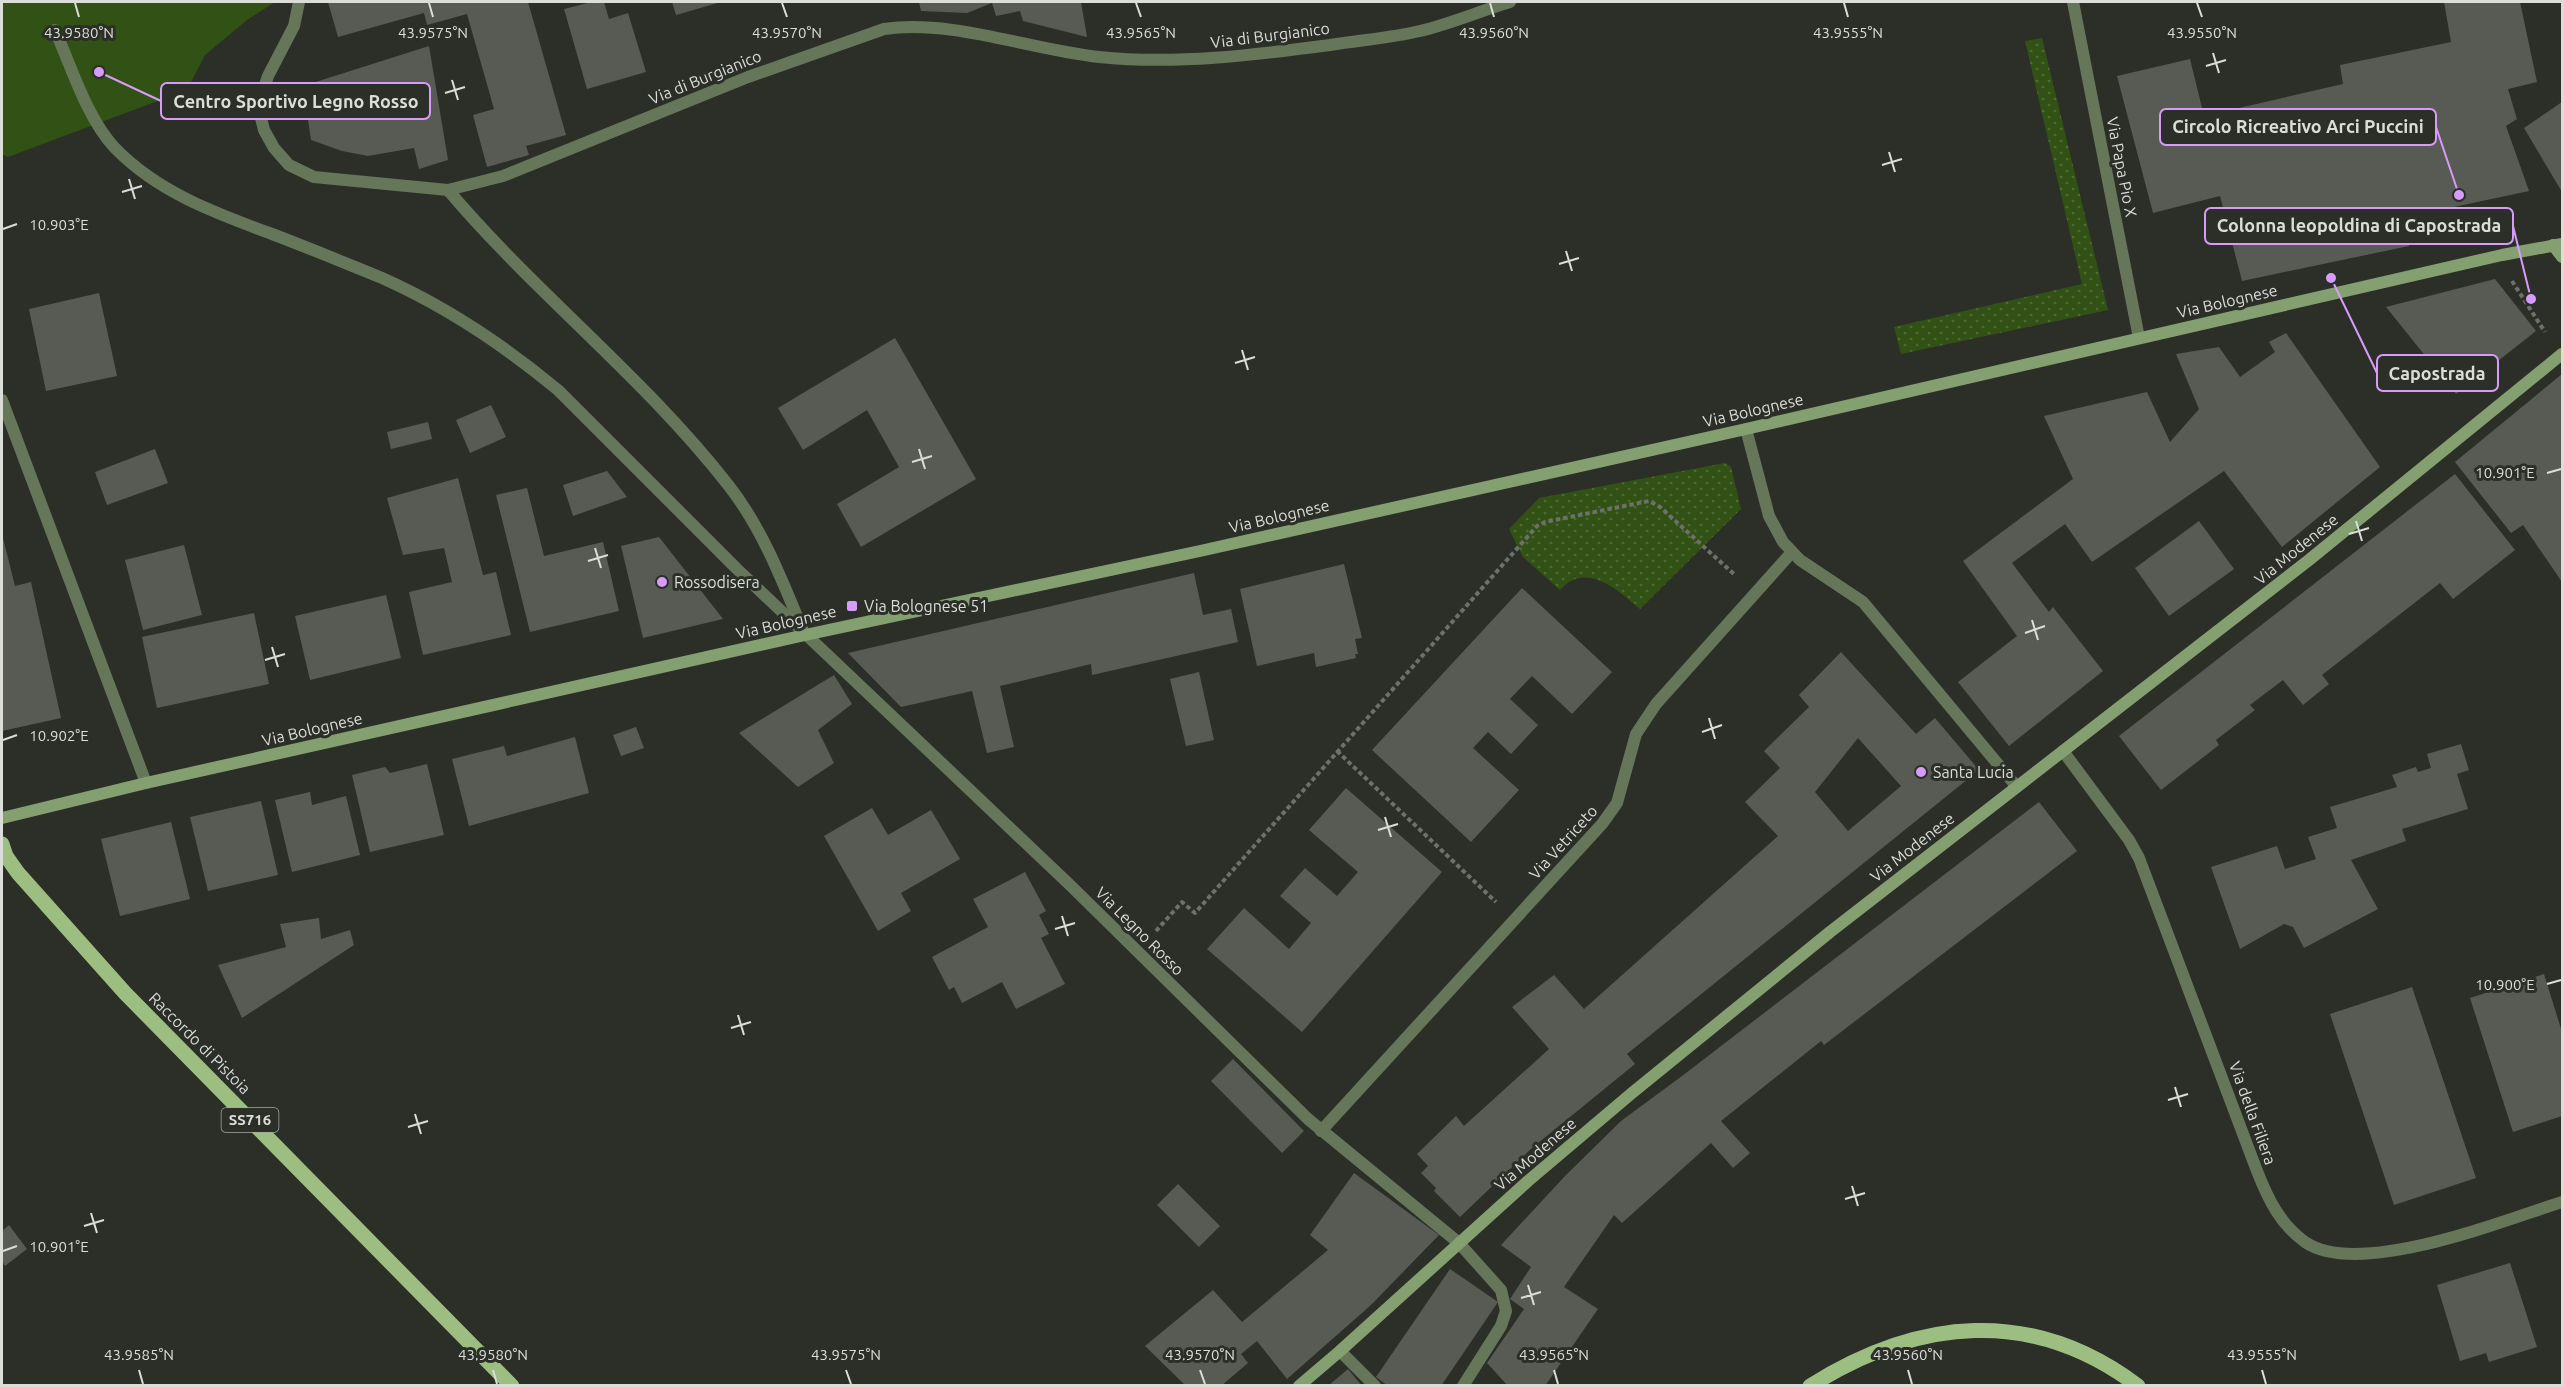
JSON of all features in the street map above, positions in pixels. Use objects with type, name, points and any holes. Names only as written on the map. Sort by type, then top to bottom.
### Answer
[{"type":"main road","name":"Via Bolognese","points":[[2,818],[146,783],[805,635],[1746,429],[2502,255],[2558,245]]},
{"type":"main road","points":[[2558,245],[2562,257]]},
{"type":"main road","name":"Via Modenese","points":[[1299,1386],[1536,1173],[1632,1093],[1830,932],[2309,560],[2562,354]]},
{"type":"main road","name":"Raccordo di Pistoia","points":[[2,844],[6,856],[18,873],[125,993],[513,1386]]},
{"type":"main road","points":[[1810,1386],[1840,1366],[1886,1346],[1923,1336],[1974,1330],[2004,1331],[2065,1343],[2099,1360],[2138,1386]]},
{"type":"street","name":"Via di Burgianico","points":[[299,2],[294,26],[268,76],[261,97],[260,114],[264,130],[274,148],[289,165],[314,177],[448,190],[503,176],[748,77],[884,29],[901,26],[939,28],[1098,57],[1175,60],[1214,58],[1405,34],[1510,2]]},
{"type":"street","name":"Via Papa Pio X","points":[[2073,2],[2139,338]]},
{"type":"street","name":"Via Legno Rosso","points":[[55,30],[91,113],[105,136],[147,178],[181,197],[228,218],[384,279],[456,317],[526,364],[584,413],[737,569],[1137,951],[1321,1131],[1459,1243],[1497,1283],[1506,1304],[1505,1318],[1501,1326],[1462,1386]]},
{"type":"street","points":[[448,190],[487,236],[610,355],[729,486],[756,529],[805,635]]},
{"type":"street","points":[[2,400],[146,783]]},
{"type":"street","points":[[1746,429],[1769,516],[1792,552],[1863,602],[2017,786]]},
{"type":"street","name":"Via Vetriceto","points":[[1321,1131],[1610,814],[1624,785],[1636,734],[1644,720],[1663,695],[1792,552]]},
{"type":"street","name":"Via della Filiera","points":[[2063,751],[2128,840],[2143,866],[2257,1171],[2273,1209],[2290,1230],[2306,1243],[2325,1251],[2370,1255],[2437,1241],[2562,1202]]},
{"type":"street","points":[[1340,1351],[1375,1386]]},
{"type":"path","points":[[2502,255],[2508,275],[2541,328],[2562,354]]},
{"type":"path","points":[[1137,951],[1182,902],[1195,914],[1531,531],[1545,522],[1646,501],[1653,502],[1755,592]]},
{"type":"path","points":[[1337,752],[1515,920]]},
{"type":"green space","points":[[2,2],[275,2],[247,20],[205,55],[187,90],[8,157],[2,154]]},
{"type":"green space","points":[[2042,38],[2108,310],[1901,354],[1894,327],[2082,284],[2025,41]]},
{"type":"green space","points":[[1725,463],[1731,467],[1741,509],[1640,609],[1612,587],[1591,578],[1570,581],[1560,590],[1523,557],[1509,529],[1539,498]]},
{"type":"building","points":[[328,2],[528,2],[566,135],[526,146],[529,155],[487,167],[473,115],[494,109],[467,14],[427,25],[424,13],[338,37]]},
{"type":"building","points":[[592,2],[604,2],[609,19],[628,13],[646,72],[587,89],[564,9]]},
{"type":"building","points":[[672,2],[721,2],[676,15]]},
{"type":"building","points":[[919,2],[1081,2],[1087,37],[1023,21],[1020,11],[996,16],[992,3],[967,13],[921,11]]},
{"type":"building","points":[[2444,2],[2520,2],[2537,82],[2508,89],[2517,119],[2506,126],[2529,191],[2402,218],[2409,246],[2242,281],[2220,196],[2153,213],[2117,76],[2190,59],[2204,116],[2343,84],[2340,65],[2451,42]]},
{"type":"building","points":[[429,46],[448,160],[419,169],[414,148],[368,156],[342,151],[311,140],[303,86]]},
{"type":"building","points":[[2562,102],[2562,192],[2524,128]]},
{"type":"building","points":[[2495,279],[2536,331],[2456,394],[2386,307]]},
{"type":"building","points":[[99,293],[117,376],[46,391],[29,309]]},
{"type":"building","points":[[2286,333],[2380,467],[2282,547],[2224,471],[2092,562],[2065,524],[2012,563],[2049,612],[2053,607],[2103,671],[2009,746],[1958,682],[2017,636],[1963,561],[2073,479],[2044,416],[2147,392],[2170,442],[2199,409],[2176,354],[2219,347],[2240,377],[2275,352],[2269,342]]},
{"type":"building","points":[[895,338],[976,479],[861,547],[837,504],[899,467],[867,410],[803,450],[778,408]]},
{"type":"building","points":[[2562,374],[2562,582],[2523,525],[2511,533],[2455,462]]},
{"type":"building","points":[[491,405],[506,437],[470,453],[456,420]]},
{"type":"building","points":[[428,422],[432,439],[391,449],[387,432]]},
{"type":"building","points":[[155,449],[168,483],[107,505],[95,472]]},
{"type":"building","points":[[607,471],[627,497],[573,516],[563,485]]},
{"type":"building","points":[[2455,474],[2515,550],[2453,599],[2440,583],[2322,675],[2329,684],[2303,705],[2283,680],[2250,705],[2255,710],[2216,740],[2219,745],[2161,790],[2119,736]]},
{"type":"building","points":[[458,478],[483,575],[496,572],[511,635],[423,655],[409,592],[452,582],[444,548],[403,555],[387,498]]},
{"type":"building","points":[[527,488],[544,556],[603,542],[619,611],[530,632],[496,495]]},
{"type":"building","points":[[2199,521],[2234,569],[2169,616],[2135,568]]},
{"type":"building","points":[[2,534],[15,586],[31,582],[61,718],[2,731]]},
{"type":"building","name":"Rossodisera","points":[[659,537],[723,619],[643,638],[621,546]]},
{"type":"building","points":[[184,545],[202,615],[143,630],[125,560]]},
{"type":"building","points":[[1344,564],[1362,638],[1355,639],[1358,654],[1355,654],[1356,658],[1316,667],[1314,653],[1257,666],[1240,589]]},
{"type":"building","points":[[1194,573],[1203,615],[1231,609],[1238,642],[1092,675],[1091,664],[1000,686],[1014,747],[987,753],[972,691],[901,707],[848,653]]},
{"type":"building","points":[[1522,588],[1612,672],[1572,714],[1532,676],[1510,699],[1538,725],[1511,754],[1488,732],[1473,748],[1519,790],[1471,842],[1372,750]]},
{"type":"building","points":[[386,595],[401,658],[310,680],[295,616]]},
{"type":"building","points":[[254,613],[269,684],[157,708],[142,637]]},
{"type":"building","points":[[1841,652],[1916,734],[1935,718],[1979,770],[1627,1054],[1635,1064],[1532,1148],[1460,1217],[1434,1191],[1436,1188],[1421,1173],[1428,1166],[1417,1154],[1456,1116],[1464,1126],[1549,1049],[1512,1007],[1554,975],[1584,1009],[1778,836],[1745,802],[1780,768],[1764,751],[1809,707],[1799,695]],"holes":[[[1858,738],[1901,786],[1848,831],[1815,792]]]},
{"type":"building","points":[[1199,672],[1214,740],[1186,746],[1170,679]]},
{"type":"building","points":[[834,675],[852,704],[818,730],[834,763],[798,787],[739,733]]},
{"type":"building","points":[[636,727],[644,748],[621,756],[613,735]]},
{"type":"building","points":[[575,737],[589,793],[469,826],[452,759],[504,746],[507,756]]},
{"type":"building","points":[[2461,744],[2469,770],[2457,774],[2468,809],[2402,829],[2406,841],[2351,860],[2378,909],[2304,948],[2293,927],[2284,924],[2240,949],[2211,867],[2277,846],[2285,869],[2316,859],[2308,837],[2337,828],[2330,807],[2397,787],[2392,775],[2416,767],[2418,772],[2431,768],[2427,754]]},
{"type":"building","points":[[427,764],[444,835],[370,852],[352,775],[385,767],[390,773]]},
{"type":"building","points":[[1346,788],[1442,872],[1302,1032],[1207,949],[1244,908],[1289,949],[1311,923],[1280,896],[1305,868],[1337,896],[1358,872],[1309,830]]},
{"type":"building","points":[[310,792],[312,805],[346,796],[360,855],[292,872],[275,800]]},
{"type":"building","points":[[261,801],[278,875],[208,891],[190,817]]},
{"type":"building","points":[[2039,802],[2077,851],[1824,1045],[1821,1041],[1721,1121],[1750,1153],[1733,1168],[1711,1143],[1622,1223],[1614,1215],[1564,1287],[1598,1309],[1545,1386],[1508,1386],[1487,1363],[1524,1309],[1510,1299],[1531,1267],[1501,1245],[1565,1176],[1621,1121]]},
{"type":"building","points":[[872,808],[888,835],[931,810],[960,859],[901,893],[911,911],[878,931],[824,836]]},
{"type":"building","points":[[171,822],[190,899],[120,916],[101,839]]},
{"type":"building","points":[[1025,872],[1046,911],[1039,915],[1049,934],[1041,938],[1065,984],[1016,1009],[1002,982],[962,1003],[954,987],[949,990],[932,957],[988,927],[973,899]]},
{"type":"building","points":[[319,918],[321,939],[350,930],[354,945],[242,1018],[218,965],[286,947],[280,924]]},
{"type":"building","points":[[2544,974],[2562,1032],[2562,1116],[2513,1132],[2470,998]]},
{"type":"building","points":[[2412,987],[2476,1178],[2394,1205],[2330,1014]]},
{"type":"building","points":[[1233,1059],[1304,1131],[1282,1153],[1211,1081]]},
{"type":"building","points":[[1354,1173],[1439,1235],[1371,1305],[1287,1379],[1257,1341],[1241,1354],[1248,1363],[1221,1386],[1186,1386],[1145,1346],[1213,1290],[1242,1322],[1328,1250],[1310,1235]]},
{"type":"building","points":[[1178,1184],[1220,1226],[1199,1247],[1157,1205]]},
{"type":"building","points":[[9,1225],[27,1249],[5,1266],[2,1261],[2,1231]]},
{"type":"building","points":[[2510,1263],[2537,1347],[2489,1362],[2486,1353],[2460,1361],[2437,1285]]},
{"type":"building","points":[[1450,1269],[1498,1302],[1441,1386],[1388,1386],[1376,1377]]},
{"type":"building","points":[[1348,1369],[1362,1386],[1328,1386]]},
{"type":"place","name":"Centro Sportivo Legno Rosso","points":[[99,72]]},
{"type":"place","name":"Circolo Ricreativo Arci Puccini","points":[[2459,195]]},
{"type":"place","name":"Capostrada","points":[[2331,278]]},
{"type":"place","name":"Colonna leopoldina di Capostrada","points":[[2531,299]]},
{"type":"place","name":"Rossodisera","points":[[662,582]]},
{"type":"place","name":"Via Bolognese 51","points":[[852,606]]},
{"type":"place","name":"Santa Lucia","points":[[1921,772]]}]
